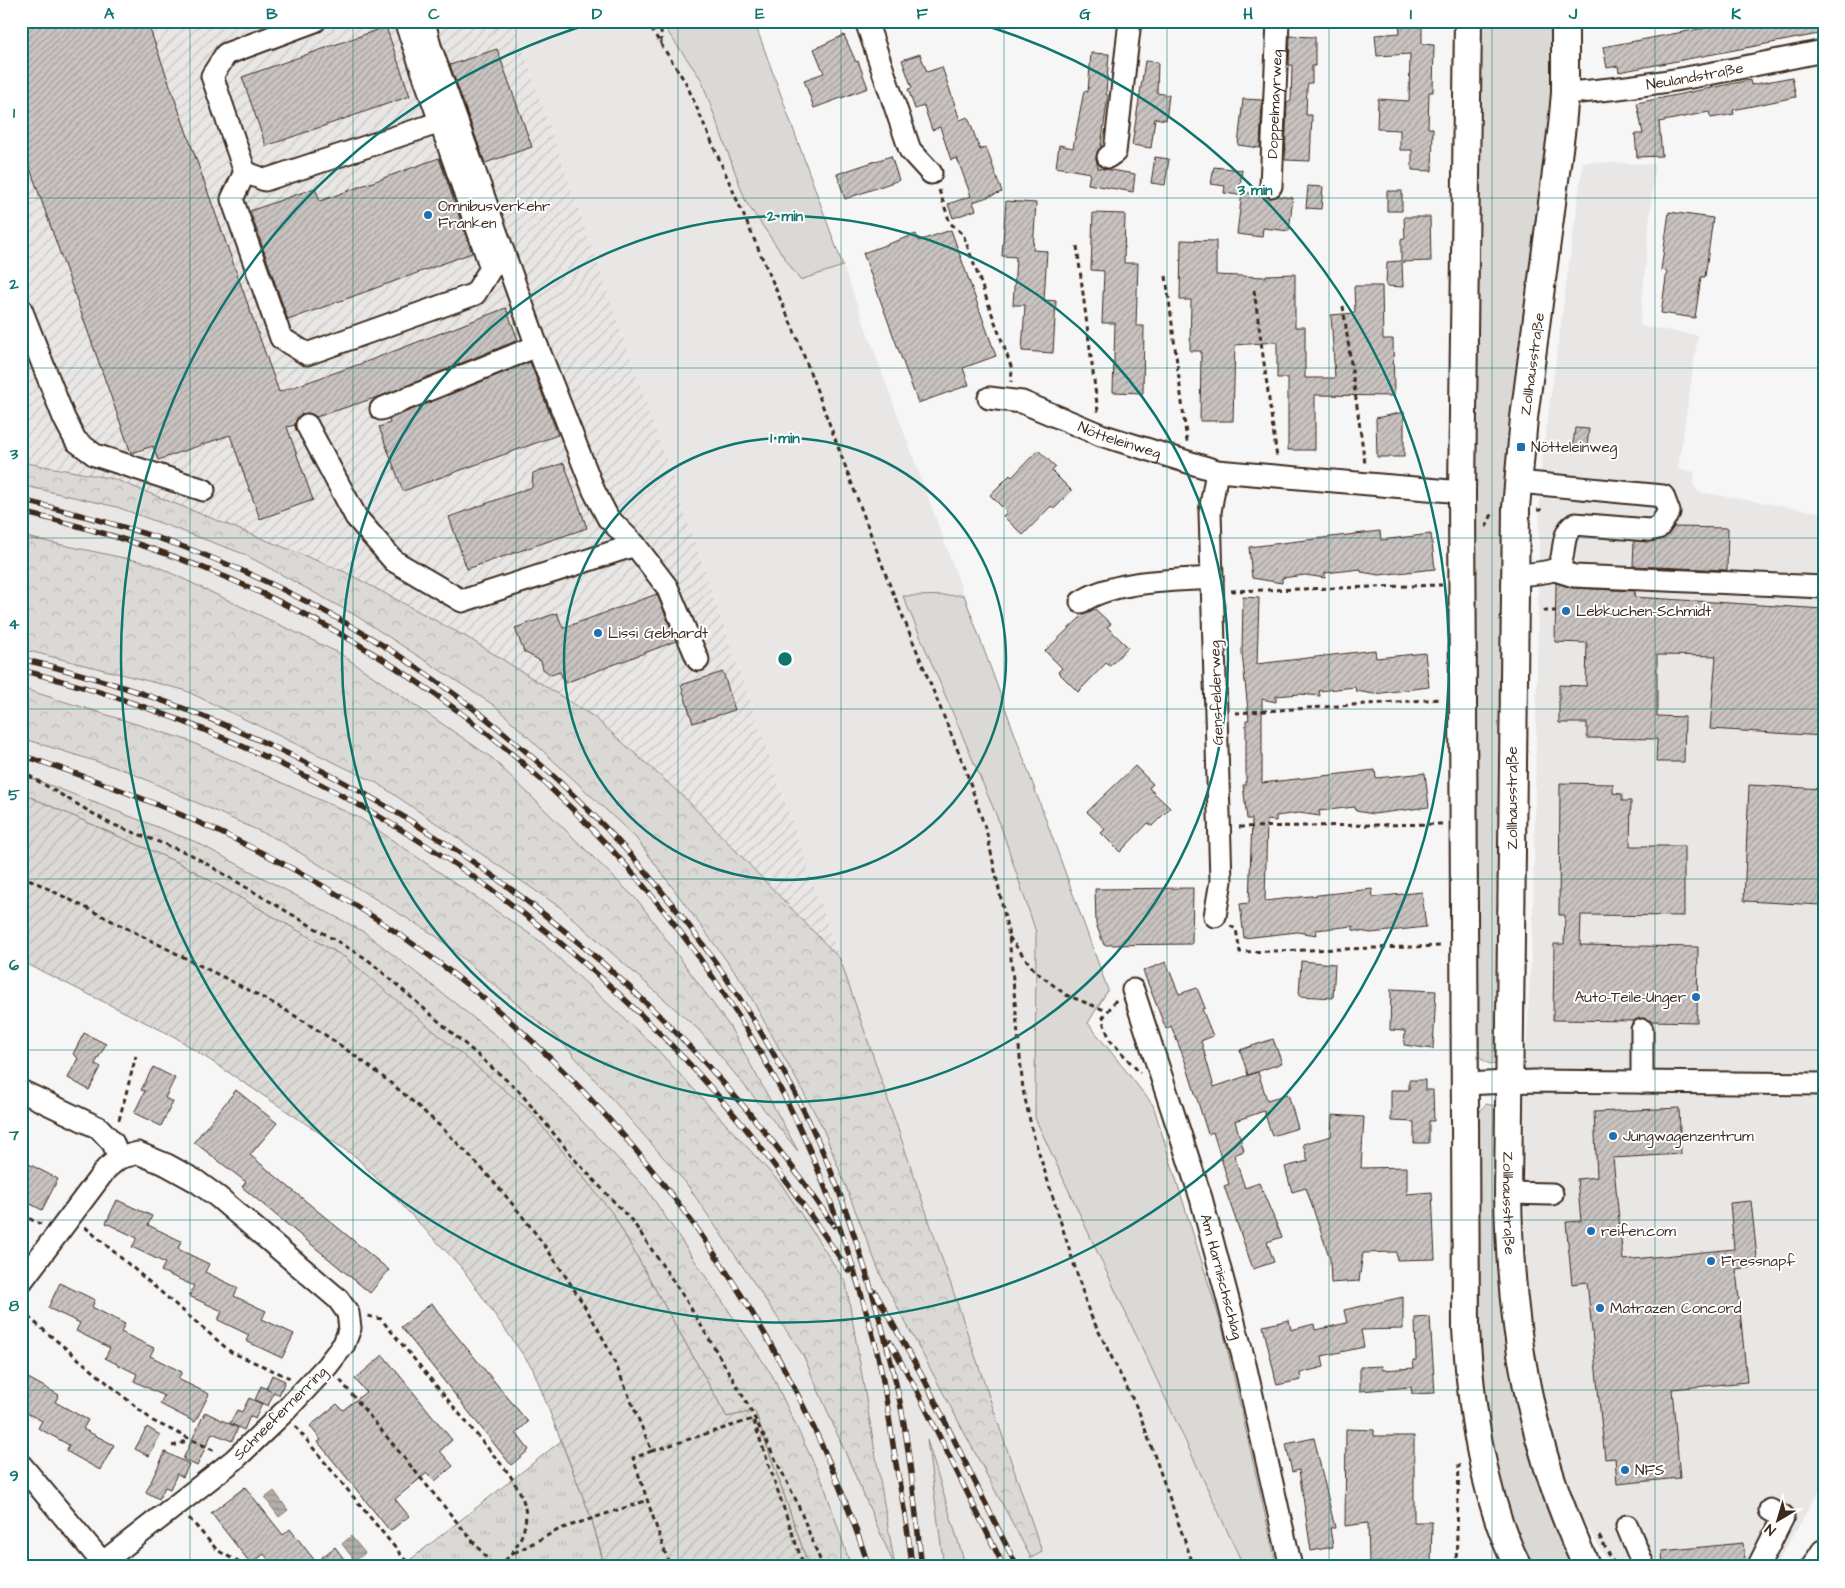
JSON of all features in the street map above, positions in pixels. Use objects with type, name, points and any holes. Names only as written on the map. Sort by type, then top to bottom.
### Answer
[{"type":"main road","points":[[1468,21],[1462,492],[1465,1294],[1470,1378],[1488,1479],[1500,1523],[1518,1567]]},
{"type":"main road","name":"Zollhausstraße","points":[[1566,21],[1565,93],[1518,482],[1514,576],[1508,1193],[1513,1300],[1526,1386],[1540,1446],[1561,1512],[1587,1567]]},
{"type":"main road","points":[[1816,1567],[1824,1553]]},
{"type":"street","points":[[315,21],[226,54],[212,76],[244,172],[232,199],[281,338],[307,354],[475,294],[491,268],[448,120],[424,21]]},
{"type":"street","points":[[405,21],[448,120],[594,492],[608,518],[634,545],[667,587],[698,660]]},
{"type":"street","points":[[866,21],[910,150],[932,173]]},
{"type":"street","points":[[1108,157],[1115,152],[1130,21]]},
{"type":"street","name":"Doppelmayrweg","points":[[1271,186],[1278,21]]},
{"type":"street","name":"Neulandstraße","points":[[1565,93],[1652,84],[1824,51]]},
{"type":"street","points":[[244,172],[265,180],[448,120]]},
{"type":"street","points":[[21,309],[64,418],[76,441],[94,455],[204,490]]},
{"type":"street","points":[[381,409],[537,346]]},
{"type":"street","name":"Nötteleinweg","points":[[988,398],[1022,402],[1101,435],[1217,471],[1462,492]]},
{"type":"street","points":[[307,424],[356,518],[394,562],[462,601],[634,545]]},
{"type":"street","name":"Gensfelderweg","points":[[1215,916],[1221,881],[1210,512],[1217,471]]},
{"type":"street","points":[[1518,482],[1663,496],[1669,512],[1658,528],[1649,530],[1575,524],[1569,528],[1565,534],[1561,564],[1555,570]]},
{"type":"street","points":[[1514,576],[1555,570],[1574,576],[1824,587]]},
{"type":"street","points":[[1081,602],[1095,593],[1144,584],[1213,585]]},
{"type":"street","name":"Am Harnischschlag","points":[[1133,990],[1201,1198],[1244,1360],[1291,1567]]},
{"type":"street","points":[[1642,1030],[1642,1082]]},
{"type":"street","points":[[1464,1084],[1821,1080]]},
{"type":"street","points":[[21,1091],[99,1128],[116,1150],[138,1154],[196,1181],[218,1197],[338,1299],[348,1312]]},
{"type":"street","points":[[21,1282],[106,1169],[116,1150]]},
{"type":"street","points":[[1508,1193],[1552,1194]]},
{"type":"street","name":"Schneefernerring","points":[[21,1465],[100,1564],[234,1460],[309,1387],[344,1344],[350,1328],[348,1312]]},
{"type":"street","points":[[1758,1567],[1783,1517],[1770,1510]]},
{"type":"street","points":[[1627,1526],[1644,1567]]},
{"type":"path","points":[[646,21],[686,83],[798,340],[889,583],[965,768],[987,834],[1009,936],[1023,1090],[1033,1134],[1089,1312],[1140,1412],[1194,1567]]},
{"type":"path","points":[[660,44],[661,21]]},
{"type":"path","points":[[932,173],[950,223],[963,234],[1012,369],[1010,400]]},
{"type":"path","points":[[1077,246],[1101,435]]},
{"type":"path","points":[[1166,276],[1190,462]]},
{"type":"path","points":[[1254,290],[1279,476]]},
{"type":"path","points":[[1343,306],[1368,483]]},
{"type":"path","points":[[1213,585],[1462,584]]},
{"type":"path","points":[[1543,611],[1556,611]]},
{"type":"path","points":[[1216,714],[1442,699]]},
{"type":"path","points":[[21,771],[109,823],[190,854],[367,959],[519,1091],[577,1162],[633,1222],[686,1300],[747,1403],[796,1500],[823,1567]]},
{"type":"path","points":[[1220,828],[1463,824]]},
{"type":"path","points":[[21,875],[252,992],[316,1028],[392,1083],[448,1132],[506,1195],[552,1257],[599,1331],[652,1451]]},
{"type":"path","points":[[1215,916],[1236,930],[1240,952],[1464,945]]},
{"type":"path","points":[[1009,936],[1034,971],[1066,995],[1107,1011]]},
{"type":"path","points":[[1133,990],[1114,1001],[1102,1019],[1110,1040],[1136,1070],[1165,1089]]},
{"type":"path","points":[[116,1150],[136,1056]]},
{"type":"path","points":[[71,1215],[231,1352],[309,1387]]},
{"type":"path","points":[[21,1311],[153,1421],[234,1460]]},
{"type":"path","points":[[348,1312],[381,1319],[510,1476],[524,1500],[525,1527],[514,1553]]},
{"type":"path","points":[[328,1366],[432,1489],[494,1567]]},
{"type":"path","points":[[284,1412],[411,1567]]},
{"type":"path","points":[[670,1567],[634,1458],[753,1419],[804,1567]]},
{"type":"path","points":[[172,1446],[183,1443],[186,1437]]},
{"type":"path","points":[[1456,1567],[1460,1455]]},
{"type":"path","points":[[499,1567],[514,1553],[560,1529],[648,1500]]},
{"type":"path","points":[[178,1505],[217,1550],[247,1567]]},
{"type":"path","points":[[1595,1529],[1616,1567]]},
{"type":"shaded area","points":[[21,21],[513,21],[840,959],[686,799],[594,717],[470,639],[345,572],[114,479],[21,462]]},
{"type":"shaded area","points":[[513,21],[660,21],[701,79],[746,202],[800,280],[843,266],[964,595],[903,596],[1000,824],[1036,932],[1035,1118],[1244,1567],[966,1567],[928,1444],[944,1567],[851,1567],[824,1485],[772,1375],[646,1188],[512,1048],[364,932],[196,842],[21,774],[21,738],[127,771],[279,840],[436,936],[559,1039],[686,1183],[804,1355],[895,1565],[846,1283],[782,1185],[653,1045],[540,941],[359,818],[187,740],[21,688],[21,649],[184,690],[377,783],[561,908],[699,1030],[796,1148],[730,1027],[152,564],[21,536],[21,485],[117,507],[244,554],[356,615],[495,706],[636,838],[743,983],[822,1126],[881,1276],[1031,1557],[1042,1552],[840,959]]},
{"type":"shaded area","points":[[1583,162],[1655,164],[1640,326],[1698,335],[1678,469],[1695,472],[1693,485],[1699,492],[1824,513],[1824,1482],[1775,1567],[1611,1567],[1576,1508],[1553,1448],[1526,1296],[1524,1087],[1533,920],[1540,474]]},
{"type":"shaded area","points":[[274,1491],[288,1510],[279,1517],[265,1498]]},
{"type":"shaded area","points":[[351,1536],[365,1553],[355,1561],[342,1544]]},
{"type":"green space","points":[[660,21],[754,21],[843,266],[800,280],[746,202],[701,79]]},
{"type":"green space","points":[[1478,21],[1564,21],[1522,419],[1501,1064],[1497,1065],[1488,1063],[1478,1055],[1474,586]]},
{"type":"green space","points":[[21,462],[114,479],[345,572],[470,639],[594,717],[686,799],[840,959],[1042,1552],[1031,1558],[881,1276],[822,1126],[743,983],[636,838],[495,706],[355,615],[244,554],[117,507],[21,485]]},
{"type":"green space","points":[[21,536],[152,564],[339,653],[492,758],[639,902],[730,1027],[798,1151],[699,1030],[561,908],[377,783],[184,690],[21,649]]},
{"type":"green space","points":[[964,595],[1108,990],[1088,1023],[1153,1105],[1223,1330],[1277,1567],[1244,1567],[1035,1118],[1036,932],[1000,824],[903,596]]},
{"type":"green space","points":[[21,688],[187,740],[360,818],[540,941],[653,1045],[782,1185],[846,1283],[895,1567],[803,1355],[686,1183],[559,1039],[436,936],[279,840],[127,771],[21,738]]},
{"type":"green space","points":[[21,774],[196,842],[364,932],[512,1048],[646,1188],[772,1375],[824,1485],[851,1567],[809,1567],[755,1411],[727,1417],[613,1214],[346,958],[181,864],[21,793]]},
{"type":"green space","points":[[21,793],[181,864],[346,958],[530,1111],[613,1214],[727,1417],[755,1411],[809,1567],[605,1567],[592,1520],[533,1369],[462,1268],[356,1157],[175,1037],[21,961]]},
{"type":"green space","points":[[1486,1104],[1495,1106],[1503,1115],[1506,1272],[1577,1567],[1530,1567],[1504,1503],[1485,1413],[1475,1272],[1477,1131],[1480,1111]]},
{"type":"green space","points":[[927,1440],[966,1567],[944,1567]]},
{"type":"green space","points":[[561,1441],[592,1520],[602,1558],[578,1567],[401,1567]]},
{"type":"building","points":[[21,21],[147,21],[279,392],[363,363],[506,308],[518,340],[381,396],[316,417],[308,413],[301,414],[295,425],[287,427],[313,500],[260,519],[230,435],[158,460],[153,446],[131,453],[21,143]]},
{"type":"building","points":[[1399,21],[1422,21],[1422,44],[1434,45],[1433,92],[1429,92],[1428,128],[1433,128],[1432,171],[1412,170],[1412,150],[1400,150],[1400,130],[1377,129],[1378,99],[1409,101],[1410,54],[1377,56],[1375,35],[1400,33]]},
{"type":"building","points":[[1742,21],[1824,21],[1824,33],[1619,72],[1618,66],[1607,68],[1603,47]]},
{"type":"building","points":[[386,27],[410,96],[266,146],[242,77]]},
{"type":"building","points":[[844,35],[856,62],[858,61],[868,88],[814,108],[804,80],[824,73],[814,49]]},
{"type":"building","points":[[1290,36],[1315,37],[1315,66],[1312,66],[1312,83],[1308,83],[1307,88],[1306,115],[1312,115],[1310,161],[1285,160],[1287,103],[1291,101],[1292,65],[1289,65]]},
{"type":"building","points":[[497,49],[532,147],[485,163],[450,65]]},
{"type":"building","points":[[1091,53],[1109,54],[1106,94],[1108,95],[1101,147],[1096,158],[1098,168],[1135,174],[1133,192],[1088,184],[1090,173],[1056,167],[1059,145],[1073,148],[1084,91],[1088,92]]},
{"type":"building","points":[[920,54],[927,72],[942,67],[960,120],[968,117],[980,150],[986,147],[1002,192],[973,202],[976,210],[953,218],[948,204],[971,196],[957,158],[951,160],[940,127],[932,130],[924,106],[915,109],[908,89],[912,88],[902,60]]},
{"type":"building","points":[[1145,61],[1158,62],[1157,93],[1169,95],[1166,120],[1155,118],[1151,148],[1132,145]]},
{"type":"building","points":[[1792,77],[1796,97],[1733,110],[1734,114],[1711,118],[1709,112],[1659,122],[1662,156],[1637,157],[1635,134],[1643,134],[1637,103],[1750,80],[1751,85]]},
{"type":"building","points":[[1243,99],[1262,100],[1260,148],[1238,145]]},
{"type":"building","points":[[891,156],[899,180],[845,199],[837,174]]},
{"type":"building","points":[[1155,157],[1169,159],[1165,185],[1151,183]]},
{"type":"building","points":[[439,158],[472,253],[288,320],[250,211],[315,188],[320,201]]},
{"type":"building","points":[[1214,167],[1242,170],[1239,195],[1224,193],[1225,186],[1211,184]]},
{"type":"building","points":[[1308,186],[1323,187],[1321,209],[1306,208]]},
{"type":"building","points":[[1387,191],[1402,191],[1402,211],[1387,211]]},
{"type":"building","points":[[1242,192],[1270,198],[1278,196],[1293,198],[1289,231],[1263,228],[1262,237],[1237,234]]},
{"type":"building","points":[[1006,201],[1036,203],[1033,250],[1047,251],[1044,300],[1056,301],[1053,353],[1022,351],[1025,305],[1013,305],[1016,257],[1002,256]]},
{"type":"building","points":[[1669,212],[1713,218],[1705,277],[1701,277],[1695,318],[1661,313],[1667,271],[1661,270]]},
{"type":"building","points":[[1093,213],[1125,214],[1124,263],[1138,263],[1136,326],[1144,326],[1143,393],[1113,392],[1115,323],[1102,323],[1104,271],[1091,270]]},
{"type":"building","points":[[1404,217],[1430,217],[1431,261],[1402,262],[1403,287],[1386,286],[1387,262],[1401,261],[1401,239],[1405,239]]},
{"type":"building","points":[[951,230],[996,356],[963,368],[969,385],[918,403],[863,253],[916,234],[918,241]]},
{"type":"building","points":[[1181,240],[1216,241],[1216,275],[1266,277],[1266,275],[1295,274],[1295,327],[1305,327],[1305,378],[1335,378],[1331,315],[1355,313],[1354,286],[1382,286],[1383,339],[1393,339],[1394,396],[1315,395],[1315,450],[1288,450],[1288,378],[1277,378],[1277,342],[1235,345],[1233,421],[1200,421],[1201,351],[1190,351],[1191,300],[1180,300]]},
{"type":"building","points":[[530,362],[558,435],[403,491],[379,427],[390,423],[389,419]]},
{"type":"building","points":[[1404,412],[1404,457],[1377,457],[1376,418]]},
{"type":"building","points":[[1575,428],[1589,429],[1587,446],[1573,445]]},
{"type":"building","points":[[1038,450],[1056,467],[1052,471],[1072,491],[1054,509],[1051,506],[1023,535],[1003,516],[1007,512],[990,495],[1010,475],[1012,477]]},
{"type":"building","points":[[564,463],[587,528],[467,569],[449,517],[532,487],[533,473]]},
{"type":"building","points":[[1674,527],[1728,528],[1727,570],[1633,566],[1634,541],[1661,540]]},
{"type":"building","points":[[1380,531],[1381,540],[1431,534],[1435,569],[1379,575],[1361,572],[1361,569],[1325,573],[1325,578],[1305,575],[1282,578],[1282,583],[1252,578],[1249,547]]},
{"type":"building","points":[[1556,583],[1573,588],[1635,591],[1634,597],[1824,609],[1824,736],[1710,729],[1716,656],[1657,655],[1657,716],[1685,717],[1684,762],[1656,762],[1657,739],[1587,738],[1587,723],[1559,723],[1559,685],[1586,686],[1587,643],[1555,642]]},
{"type":"building","name":"Lissi Gebhardt","points":[[657,594],[676,641],[565,683],[560,672],[551,675],[543,669],[541,661],[524,652],[515,628],[557,613],[563,628]]},
{"type":"building","points":[[1243,597],[1259,598],[1257,664],[1375,650],[1376,658],[1425,653],[1429,687],[1374,694],[1356,691],[1355,687],[1319,691],[1320,696],[1300,694],[1276,696],[1276,702],[1262,699],[1262,783],[1375,770],[1376,778],[1425,773],[1429,807],[1373,814],[1356,811],[1355,807],[1319,811],[1320,816],[1299,813],[1276,816],[1276,821],[1267,820],[1265,901],[1372,889],[1373,897],[1422,892],[1426,927],[1371,933],[1353,930],[1353,926],[1316,930],[1317,935],[1297,932],[1244,938],[1240,904],[1249,903],[1252,819],[1247,819],[1243,785],[1246,785],[1246,720],[1249,720],[1242,653]]},
{"type":"building","points":[[1095,609],[1111,624],[1107,627],[1128,647],[1110,666],[1106,663],[1078,692],[1058,672],[1062,668],[1045,651],[1084,614]]},
{"type":"building","points":[[723,672],[735,710],[693,723],[681,685]]},
{"type":"building","points":[[1135,766],[1153,784],[1149,788],[1170,808],[1152,826],[1148,823],[1120,852],[1101,833],[1105,829],[1087,812]]},
{"type":"building","points":[[1560,783],[1613,784],[1613,793],[1622,794],[1622,801],[1631,801],[1630,846],[1684,846],[1684,916],[1581,915],[1580,945],[1698,947],[1697,1022],[1650,1021],[1642,1018],[1634,1021],[1553,1020],[1554,944],[1564,944],[1565,915],[1559,915]]},
{"type":"building","points":[[1749,785],[1824,789],[1821,905],[1744,901]]},
{"type":"building","points":[[1193,888],[1192,944],[1104,945],[1096,924],[1095,889]]},
{"type":"building","points":[[1301,961],[1335,964],[1333,998],[1299,996]]},
{"type":"building","points":[[1166,962],[1179,994],[1197,988],[1205,1008],[1202,1009],[1213,1036],[1201,1041],[1214,1087],[1258,1072],[1267,1100],[1288,1094],[1298,1128],[1272,1136],[1264,1111],[1235,1121],[1244,1151],[1234,1155],[1245,1188],[1259,1183],[1282,1237],[1267,1242],[1274,1262],[1253,1269],[1224,1186],[1229,1184],[1213,1132],[1208,1134],[1185,1061],[1171,1026],[1166,1029],[1143,971]]},
{"type":"building","points":[[1391,989],[1436,991],[1433,1049],[1404,1045],[1405,1031],[1390,1030]]},
{"type":"building","points":[[84,1033],[106,1044],[95,1064],[101,1067],[89,1090],[68,1078],[78,1058],[73,1054]]},
{"type":"building","points":[[1273,1039],[1282,1063],[1248,1075],[1240,1050]]},
{"type":"building","points":[[153,1067],[175,1078],[165,1098],[173,1102],[161,1126],[134,1113],[145,1091],[141,1090]]},
{"type":"building","points":[[1409,1080],[1425,1080],[1425,1090],[1433,1090],[1434,1121],[1429,1121],[1429,1143],[1414,1143],[1414,1122],[1391,1121],[1391,1090],[1409,1090]]},
{"type":"building","points":[[236,1090],[277,1123],[250,1155],[389,1270],[370,1293],[242,1187],[246,1182],[194,1142]]},
{"type":"building","points":[[1679,1108],[1681,1154],[1613,1158],[1623,1260],[1734,1249],[1730,1203],[1751,1201],[1758,1267],[1736,1269],[1747,1382],[1672,1389],[1680,1478],[1617,1484],[1615,1458],[1605,1459],[1587,1282],[1572,1284],[1566,1222],[1581,1221],[1577,1179],[1597,1177],[1594,1112]]},
{"type":"building","points":[[1332,1115],[1364,1117],[1361,1168],[1407,1167],[1407,1194],[1432,1192],[1435,1259],[1397,1260],[1396,1252],[1363,1253],[1359,1281],[1331,1283],[1330,1259],[1306,1188],[1292,1192],[1285,1167],[1308,1161],[1303,1144],[1331,1136]]},
{"type":"building","points":[[21,1160],[58,1179],[42,1210],[21,1199]]},
{"type":"building","points":[[117,1200],[152,1216],[148,1225],[181,1241],[178,1249],[209,1264],[205,1272],[238,1288],[234,1296],[266,1311],[262,1319],[294,1334],[282,1358],[246,1341],[249,1335],[218,1320],[222,1311],[189,1296],[194,1286],[161,1271],[165,1263],[132,1247],[137,1238],[106,1223]]},
{"type":"building","points":[[60,1283],[95,1300],[92,1307],[125,1324],[121,1332],[154,1348],[150,1356],[182,1372],[178,1379],[209,1394],[195,1422],[160,1404],[164,1396],[134,1381],[137,1374],[105,1358],[110,1348],[76,1331],[80,1323],[48,1308]]},
{"type":"building","points":[[1403,1297],[1403,1329],[1361,1330],[1364,1347],[1322,1356],[1324,1367],[1300,1373],[1301,1380],[1277,1385],[1263,1326],[1289,1320],[1291,1330],[1314,1324],[1315,1330],[1347,1323],[1344,1310]]},
{"type":"building","points":[[432,1303],[445,1322],[528,1422],[516,1433],[529,1450],[511,1465],[401,1327]]},
{"type":"building","points":[[1430,1317],[1435,1393],[1412,1394],[1411,1387],[1360,1391],[1360,1367],[1382,1366],[1383,1370],[1414,1368],[1413,1360],[1416,1360],[1415,1318]]},
{"type":"building","points":[[383,1355],[452,1440],[440,1451],[453,1466],[435,1481],[427,1473],[395,1499],[409,1516],[390,1531],[318,1442],[321,1440],[310,1426],[337,1404],[343,1410],[366,1392],[355,1379]]},
{"type":"building","points":[[21,1374],[59,1395],[55,1402],[88,1420],[83,1429],[114,1445],[100,1470],[66,1451],[69,1445],[38,1428],[42,1421],[21,1410]]},
{"type":"building","points":[[272,1375],[285,1381],[279,1395],[274,1392],[268,1406],[255,1400],[261,1386],[266,1389]]},
{"type":"building","points":[[249,1398],[262,1404],[255,1419],[250,1416],[244,1430],[230,1423],[237,1410],[242,1412]]},
{"type":"building","points":[[205,1412],[238,1428],[232,1441],[212,1433],[197,1466],[183,1459]]},
{"type":"building","points":[[147,1427],[160,1435],[149,1456],[135,1449]]},
{"type":"building","points":[[1346,1429],[1374,1430],[1374,1436],[1414,1436],[1414,1522],[1432,1522],[1431,1565],[1394,1567],[1394,1562],[1369,1563],[1368,1523],[1345,1526]]},
{"type":"building","points":[[1314,1438],[1335,1528],[1330,1528],[1333,1547],[1311,1551],[1299,1470],[1292,1472],[1286,1444]]},
{"type":"building","points":[[165,1452],[189,1464],[183,1477],[177,1474],[170,1489],[165,1487],[159,1499],[146,1492]]},
{"type":"building","points":[[245,1487],[283,1535],[290,1529],[316,1562],[335,1547],[350,1567],[274,1567],[264,1554],[251,1564],[211,1513]]},
{"type":"building","points":[[1743,1543],[1746,1567],[1663,1567],[1662,1551]]},
{"type":"railway","points":[[21,500],[102,521],[181,546],[262,580],[340,620],[414,666],[485,718],[552,774],[614,836],[671,903],[723,973],[777,1059],[808,1120],[835,1182],[870,1284],[895,1378],[907,1443],[922,1567]]},
{"type":"railway","points":[[21,512],[140,545],[252,589],[359,645],[458,711],[550,788],[634,875],[708,970],[773,1075],[804,1136],[830,1200],[853,1266],[880,1364],[912,1567]]},
{"type":"railway","points":[[21,659],[141,693],[259,740],[372,798],[480,867],[581,945],[675,1031],[760,1125],[834,1226]]},
{"type":"railway","points":[[21,670],[124,700],[224,738],[321,784],[414,838],[503,898],[587,965],[665,1039],[752,1136],[849,1271]]},
{"type":"railway","points":[[21,755],[61,768],[179,814],[256,849],[293,869],[330,890],[422,951],[508,1020],[588,1097],[660,1180],[725,1270],[782,1365],[830,1464],[869,1567]]},
{"type":"railway","points":[[875,1292],[926,1383],[1017,1567]]},
{"type":"railway","points":[[890,1342],[917,1391],[1004,1567]]},
{"type":"place","name":"Omnibusverkehr Franken","points":[[428,215]]},
{"type":"place","name":"Nötteleinweg","points":[[1521,447]]},
{"type":"place","name":"Lebkuchen-Schmidt","points":[[1566,611]]},
{"type":"place","name":"Lissi Gebhardt","points":[[598,633]]},
{"type":"place","name":"Auto-Teile-Unger","points":[[1696,997]]},
{"type":"place","name":"Jungwagenzentrum","points":[[1613,1136]]},
{"type":"place","name":"reifen.com","points":[[1591,1231]]},
{"type":"place","name":"Fressnapf","points":[[1711,1261]]},
{"type":"place","name":"Matrazen Concord","points":[[1600,1308]]},
{"type":"place","name":"NFS","points":[[1625,1470]]}]
